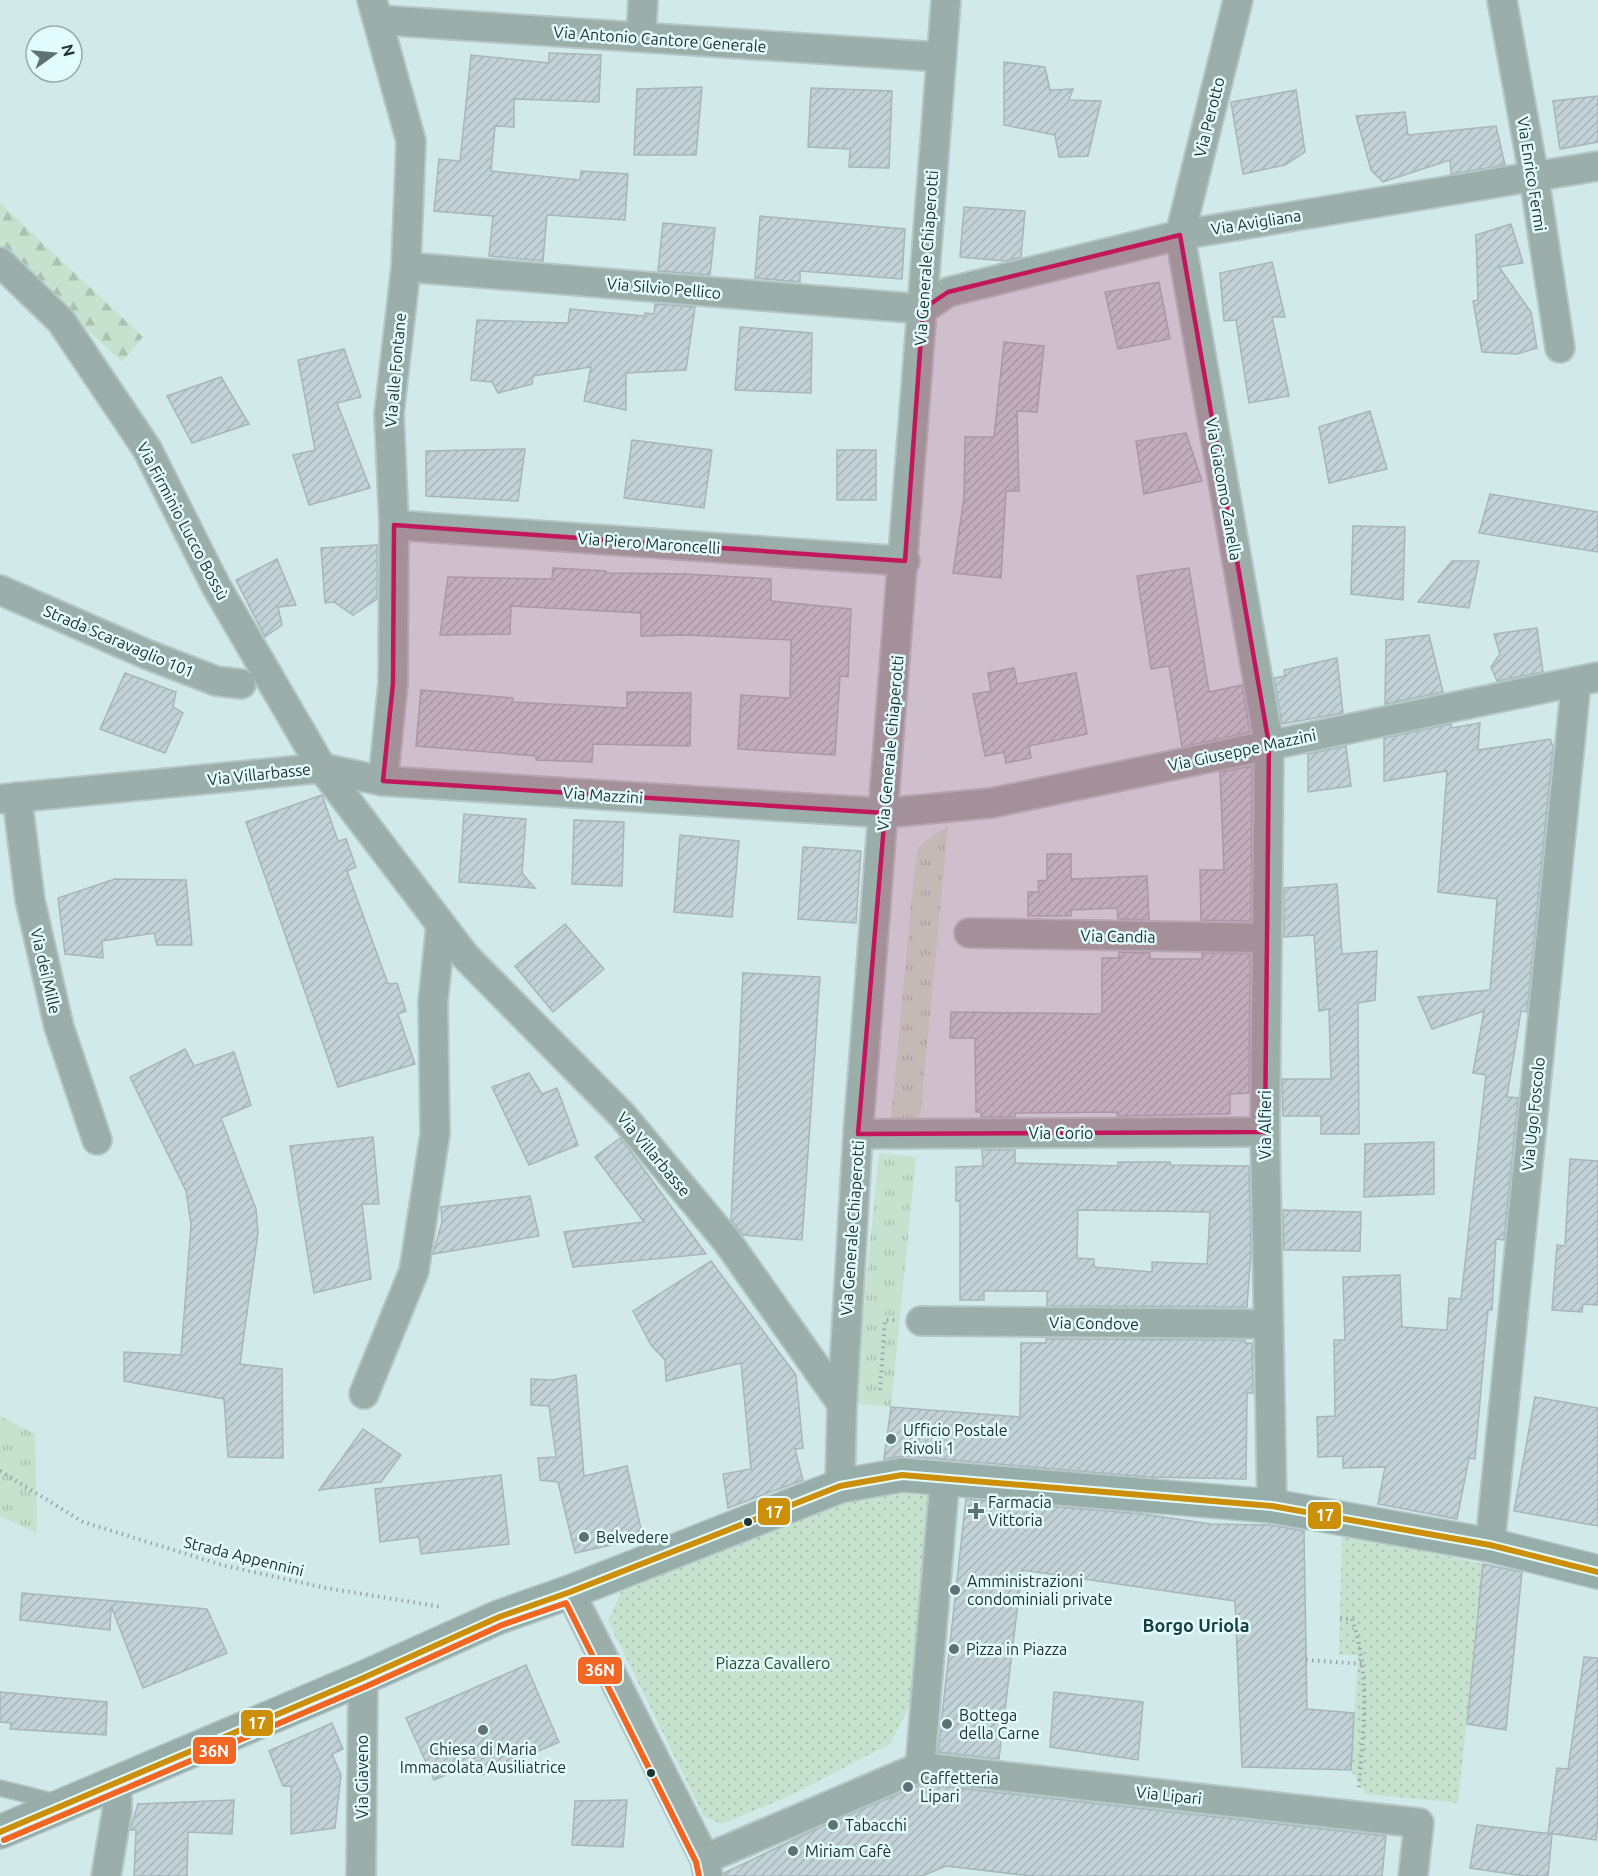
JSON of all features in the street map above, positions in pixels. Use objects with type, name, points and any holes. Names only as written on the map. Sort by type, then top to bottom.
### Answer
[{"type":"street","points":[[640,37],[644,0]]},
{"type":"street","name":"Via Generale Chiaperotti","points":[[840,1486],[842,1404],[858,1134],[885,813],[946,0]]},
{"type":"street","name":"Via Perotto","points":[[1180,235],[1238,0]]},
{"type":"street","name":"Via Enrico Fermi","points":[[1502,0],[1534,177],[1560,348]]},
{"type":"street","name":"Via Antonio Cantore Generale","points":[[376,10],[640,37],[940,57]]},
{"type":"street","name":"Via alle Fontane","points":[[376,10],[411,141],[406,267],[389,414],[394,525],[393,683],[383,781]]},
{"type":"street","name":"Via Avigliana","points":[[923,309],[948,292],[1180,235],[1598,166]]},
{"type":"street","name":"Via Giacomo Zanella","points":[[1180,235],[1269,744]]},
{"type":"street","name":"Via Firminio Lucco Bossù","points":[[0,262],[60,321],[147,449],[216,586],[322,768]]},
{"type":"street","name":"Via Silvio Pellico","points":[[406,267],[923,309]]},
{"type":"street","name":"Via Piero Maroncelli","points":[[394,525],[904,561]]},
{"type":"street","name":"Strada Scaravaglio 101","points":[[0,590],[146,654],[216,681],[241,684]]},
{"type":"street","name":"Via Giuseppe Mazzini","points":[[885,813],[991,803],[1587,680]]},
{"type":"street","name":"Via Ugo Foscolo","points":[[1490,1545],[1587,680]]},
{"type":"street","name":"Via Alfieri","points":[[1269,744],[1265,1131],[1272,1506]]},
{"type":"street","name":"Via Mazzini","points":[[322,768],[383,781],[885,813]]},
{"type":"street","name":"Via Villarbasse","points":[[8,798],[322,768],[465,956],[623,1116],[727,1241],[842,1404]]},
{"type":"street","name":"Via dei Mille","points":[[8,798],[56,1016],[97,1140]]},
{"type":"street","points":[[364,1394],[414,1271],[435,1134],[433,1002],[441,925]]},
{"type":"street","name":"Via Candia","points":[[969,933],[1266,938]]},
{"type":"street","name":"Via Corio","points":[[858,1134],[1265,1131]]},
{"type":"street","name":"Via Condove","points":[[921,1321],[1268,1324]]},
{"type":"street","points":[[0,1832],[363,1678],[499,1617],[570,1592],[840,1486],[902,1475],[1272,1506],[1490,1545],[1598,1572]]},
{"type":"street","points":[[570,1592],[706,1868],[920,1767],[945,1477]]},
{"type":"street","name":"Via Giaveno","points":[[361,1876],[363,1678]]},
{"type":"street","name":"Via Lipari","points":[[920,1767],[1419,1823],[1413,1876]]},
{"type":"street","points":[[106,1876],[117,1810],[117,1782]]},
{"type":"lane","points":[[0,1788],[64,1805]]},
{"type":"path","points":[[880,1390],[885,1320],[921,1321]]},
{"type":"path","name":"Strada Appennini","points":[[0,1471],[83,1522],[222,1565],[326,1588],[453,1609]]},
{"type":"path","points":[[1340,1619],[1352,1619],[1360,1642],[1363,1664],[1365,1686],[1359,1792]]},
{"type":"path","points":[[1306,1660],[1363,1664]]},
{"type":"highlighted area","points":[[1180,235],[1269,744],[1265,1132],[858,1134],[885,813],[383,781],[393,683],[394,525],[905,561],[923,309],[948,292]]},
{"type":"green space","points":[[0,203],[143,337],[122,362],[0,248]]},
{"type":"green space","points":[[948,826],[920,1119],[891,1118],[915,864],[919,846]]},
{"type":"green space","points":[[879,1153],[916,1157],[891,1407],[854,1404]]},
{"type":"green space","points":[[0,1416],[35,1434],[37,1533],[0,1516]]},
{"type":"green space","name":"Piazza Cavallero","points":[[867,1487],[930,1490],[918,1689],[890,1744],[785,1798],[721,1824],[704,1816],[608,1621],[622,1590]]},
{"type":"green space","points":[[1342,1533],[1483,1564],[1458,1803],[1366,1794],[1351,1770],[1358,1655],[1339,1654]]},
{"type":"building","points":[[549,53],[601,55],[599,102],[514,99],[514,127],[495,126],[491,171],[580,180],[581,171],[628,174],[625,220],[547,215],[543,261],[489,256],[493,216],[434,211],[439,159],[460,161],[471,55],[549,63]]},
{"type":"building","points":[[1004,62],[1045,67],[1050,90],[1073,89],[1069,100],[1101,101],[1088,156],[1059,157],[1055,135],[1004,125]]},
{"type":"building","points":[[702,87],[696,155],[634,155],[637,89]]},
{"type":"building","points":[[811,88],[892,91],[889,168],[849,167],[850,149],[808,147]]},
{"type":"building","points":[[1296,90],[1305,152],[1285,165],[1243,174],[1231,102]]},
{"type":"building","points":[[1598,96],[1598,142],[1560,149],[1553,101]]},
{"type":"building","points":[[1405,112],[1408,135],[1496,126],[1505,165],[1451,174],[1450,160],[1383,182],[1371,170],[1356,116]]},
{"type":"building","points":[[964,207],[1025,211],[1021,257],[1006,261],[960,257]]},
{"type":"building","points":[[760,216],[905,229],[902,279],[800,271],[800,282],[755,278]]},
{"type":"building","points":[[663,223],[715,228],[710,275],[658,271]]},
{"type":"building","points":[[1511,224],[1523,263],[1499,267],[1531,312],[1537,348],[1517,354],[1482,352],[1473,301],[1478,300],[1476,235]]},
{"type":"building","points":[[1272,262],[1285,317],[1272,317],[1289,396],[1249,403],[1236,320],[1224,321],[1220,273]]},
{"type":"building","points":[[1159,282],[1170,339],[1118,349],[1105,292]]},
{"type":"building","points":[[655,304],[695,307],[686,370],[626,373],[626,410],[584,401],[591,367],[533,376],[532,384],[498,393],[492,382],[471,380],[477,320],[568,323],[570,309],[644,316],[645,313],[654,314]]},
{"type":"building","points":[[740,327],[812,333],[811,393],[735,390]]},
{"type":"building","points":[[1004,342],[1044,346],[1037,412],[1017,411],[1019,491],[1006,491],[1001,578],[953,573],[964,497],[965,437],[994,437]]},
{"type":"building","points":[[344,349],[361,397],[337,403],[370,488],[309,505],[293,455],[315,450],[298,360]]},
{"type":"building","points":[[221,377],[249,424],[192,443],[167,396]]},
{"type":"building","points":[[1370,411],[1387,469],[1329,483],[1319,427]]},
{"type":"building","points":[[1186,433],[1202,481],[1144,494],[1136,441]]},
{"type":"building","points":[[632,440],[712,450],[704,508],[624,498]]},
{"type":"building","points":[[525,449],[518,501],[426,496],[426,451]]},
{"type":"building","points":[[837,450],[876,450],[876,500],[837,500]]},
{"type":"building","points":[[1490,494],[1598,512],[1598,552],[1479,533]]},
{"type":"building","points":[[1353,526],[1405,527],[1403,600],[1351,594]]},
{"type":"building","points":[[377,545],[377,599],[353,615],[334,602],[325,603],[321,548]]},
{"type":"building","points":[[277,559],[296,605],[278,607],[282,625],[265,637],[236,580]]},
{"type":"building","points":[[1452,561],[1479,561],[1469,608],[1418,602]]},
{"type":"building","points":[[553,568],[606,571],[606,573],[687,574],[771,579],[771,601],[851,609],[848,677],[840,676],[835,755],[738,749],[741,695],[790,698],[791,640],[687,635],[641,636],[641,613],[511,606],[510,634],[440,635],[448,577],[552,579]]},
{"type":"building","points":[[1189,568],[1209,692],[1242,685],[1250,732],[1182,747],[1169,666],[1151,669],[1137,576]]},
{"type":"building","points":[[1537,628],[1543,672],[1497,681],[1491,667],[1500,654],[1494,634]]},
{"type":"building","points":[[1429,635],[1443,692],[1385,704],[1386,640]]},
{"type":"building","points":[[1337,658],[1343,713],[1282,724],[1274,678],[1285,676],[1284,670]]},
{"type":"building","points":[[1014,668],[1017,684],[1076,673],[1087,734],[1029,746],[1031,758],[1006,763],[1004,752],[985,756],[973,694],[991,691],[988,673]]},
{"type":"building","points":[[125,673],[176,692],[173,707],[183,713],[165,753],[100,729]]},
{"type":"building","points":[[421,690],[513,698],[512,702],[627,708],[627,692],[691,693],[690,746],[593,744],[592,762],[536,760],[536,756],[416,746]]},
{"type":"building","points":[[1480,723],[1478,750],[1550,739],[1553,746],[1527,1012],[1521,1011],[1507,1097],[1518,1098],[1504,1240],[1496,1239],[1492,1310],[1488,1310],[1475,1459],[1469,1458],[1457,1519],[1378,1504],[1385,1467],[1343,1468],[1343,1456],[1318,1457],[1317,1417],[1335,1416],[1334,1340],[1345,1340],[1343,1277],[1400,1275],[1402,1327],[1447,1330],[1449,1298],[1461,1299],[1486,1075],[1473,1073],[1484,1011],[1432,1029],[1418,997],[1490,990],[1497,899],[1438,892],[1447,771],[1384,781],[1384,738],[1451,724],[1452,728]]},
{"type":"building","points":[[1346,746],[1351,786],[1308,792],[1308,754]]},
{"type":"building","points":[[1252,766],[1251,921],[1201,920],[1200,870],[1224,870],[1220,772]]},
{"type":"building","points":[[322,795],[338,841],[346,839],[356,867],[347,871],[388,984],[397,983],[406,1011],[398,1014],[415,1064],[338,1087],[246,822]]},
{"type":"building","points":[[464,814],[526,819],[522,873],[535,888],[459,882]]},
{"type":"building","points":[[574,820],[624,822],[622,886],[572,884]]},
{"type":"building","points":[[680,835],[739,841],[732,917],[674,912]]},
{"type":"building","points":[[803,847],[861,851],[856,923],[798,919]]},
{"type":"building","points":[[1047,854],[1071,854],[1071,879],[1147,876],[1149,920],[1118,919],[1117,908],[1071,910],[1071,916],[1028,916],[1028,892],[1039,892],[1038,881],[1047,880]]},
{"type":"building","points":[[115,879],[186,880],[192,945],[157,945],[154,933],[102,941],[103,958],[65,954],[58,898]]},
{"type":"building","points":[[1337,884],[1342,954],[1377,951],[1375,1000],[1358,1003],[1359,1134],[1321,1134],[1321,1116],[1283,1116],[1282,1079],[1331,1079],[1329,1009],[1319,1011],[1314,935],[1284,937],[1284,888]]},
{"type":"building","points":[[565,924],[604,969],[553,1012],[515,966]]},
{"type":"building","points":[[1119,952],[1150,953],[1150,959],[1202,959],[1202,953],[1250,954],[1249,1093],[1230,1094],[1230,1114],[1117,1116],[1117,1112],[1015,1113],[1015,1117],[981,1117],[981,1112],[976,1112],[975,1038],[950,1038],[951,1012],[1102,1014],[1102,958],[1119,958]]},
{"type":"building","points":[[743,973],[820,977],[802,1240],[743,1235],[731,1220]]},
{"type":"building","points":[[185,1049],[194,1066],[234,1052],[251,1105],[221,1118],[256,1209],[258,1232],[240,1364],[282,1369],[283,1458],[228,1457],[224,1399],[124,1381],[124,1352],[181,1355],[191,1225],[186,1191],[130,1077]]},
{"type":"building","points":[[529,1073],[542,1094],[557,1088],[578,1145],[529,1165],[492,1087]]},
{"type":"building","points":[[373,1137],[379,1204],[362,1204],[371,1279],[314,1293],[290,1146]]},
{"type":"building","points":[[620,1138],[706,1254],[573,1267],[564,1232],[644,1222],[595,1157]]},
{"type":"building","points":[[1434,1142],[1434,1194],[1364,1197],[1365,1144]]},
{"type":"building","points":[[982,1150],[1015,1150],[1015,1163],[1118,1166],[1118,1162],[1170,1162],[1170,1165],[1249,1166],[1251,1250],[1247,1307],[1047,1306],[1047,1291],[984,1291],[984,1300],[960,1300],[960,1201],[956,1201],[956,1167],[983,1166]],"holes":[[[1078,1210],[1210,1212],[1207,1264],[1152,1262],[1152,1272],[1094,1267],[1094,1259],[1077,1258]]]},
{"type":"building","points":[[1570,1159],[1598,1161],[1598,1305],[1583,1304],[1582,1312],[1552,1310],[1557,1245],[1565,1246]]},
{"type":"building","points":[[530,1196],[539,1236],[433,1254],[442,1222],[441,1207]]},
{"type":"building","points":[[1283,1210],[1361,1212],[1360,1251],[1284,1250]]},
{"type":"building","points":[[711,1261],[796,1375],[803,1448],[795,1449],[803,1480],[728,1508],[723,1474],[751,1469],[741,1363],[666,1381],[665,1360],[651,1345],[633,1311]]},
{"type":"building","points":[[1046,1339],[1245,1340],[1245,1343],[1252,1343],[1253,1393],[1247,1393],[1246,1479],[1148,1477],[904,1456],[884,1459],[891,1407],[1020,1417],[1021,1343],[1046,1343]]},
{"type":"building","points":[[576,1375],[584,1476],[627,1466],[643,1538],[575,1553],[558,1482],[540,1480],[538,1458],[556,1457],[549,1406],[531,1405],[531,1379],[553,1380]]},
{"type":"building","points":[[1535,1397],[1598,1408],[1598,1526],[1514,1511]]},
{"type":"building","points":[[363,1429],[401,1455],[381,1482],[319,1490]]},
{"type":"building","points":[[501,1475],[509,1544],[421,1554],[419,1537],[380,1542],[375,1489]]},
{"type":"building","points":[[966,1499],[1142,1514],[1211,1524],[1270,1525],[1304,1531],[1307,1709],[1354,1713],[1351,1770],[1242,1767],[1235,1601],[1022,1570],[999,1759],[938,1752]]},
{"type":"building","points":[[1483,1564],[1522,1572],[1506,1730],[1467,1724]]},
{"type":"building","points":[[22,1593],[207,1609],[227,1653],[143,1688],[111,1606],[110,1630],[20,1620]]},
{"type":"building","points":[[1584,1657],[1598,1658],[1598,1822],[1596,1840],[1548,1833],[1557,1768],[1568,1769]]},
{"type":"building","name":"Chiesa di Maria Immacolata Ausiliatrice","points":[[526,1665],[559,1742],[483,1775],[478,1761],[434,1780],[406,1718]]},
{"type":"building","points":[[0,1692],[107,1702],[106,1735],[10,1729],[11,1723],[0,1722]]},
{"type":"building","points":[[1054,1692],[1143,1702],[1138,1760],[1050,1747]]},
{"type":"building","points":[[332,1723],[343,1749],[332,1754],[341,1775],[335,1828],[291,1834],[291,1786],[283,1786],[269,1751]]},
{"type":"building","points":[[922,1784],[1386,1836],[1382,1876],[1032,1876],[946,1866],[922,1876],[724,1876],[724,1873],[825,1825]]},
{"type":"building","points":[[234,1800],[232,1834],[188,1832],[187,1876],[134,1876],[136,1830],[130,1830],[138,1804]]},
{"type":"building","points":[[627,1800],[623,1847],[572,1845],[575,1801]]},
{"type":"building","points":[[1477,1825],[1552,1834],[1548,1876],[1525,1876],[1470,1868]]},
{"type":"transit line","name":"17","points":[[0,1832],[363,1678],[499,1617],[570,1592],[840,1486],[902,1475],[1272,1506],[1490,1545],[1598,1572]]},
{"type":"transit line","name":"36N","points":[[4,1840],[367,1686],[502,1625],[566,1603],[696,1862],[699,1876]]},
{"type":"place","name":"Ufficio Postale Rivoli 1","points":[[891,1439]]},
{"type":"place","name":"Farmacia Vittoria","points":[[976,1511]]},
{"type":"place","name":"Belvedere","points":[[584,1537]]},
{"type":"place","name":"Amministrazioni condominiali private","points":[[955,1590]]},
{"type":"place","name":"Pizza in Piazza","points":[[954,1649]]},
{"type":"place","name":"Bottega della Carne","points":[[947,1724]]},
{"type":"place","name":"Chiesa di Maria Immacolata Ausiliatrice","points":[[483,1730]]},
{"type":"place","name":"Caffetteria Lipari","points":[[908,1787]]},
{"type":"place","name":"Tabacchi","points":[[833,1825]]},
{"type":"place","name":"Miriam Cafè","points":[[793,1851]]},
{"type":"district","name":"Borgo Uriola","points":[[1196,1625]]}]
